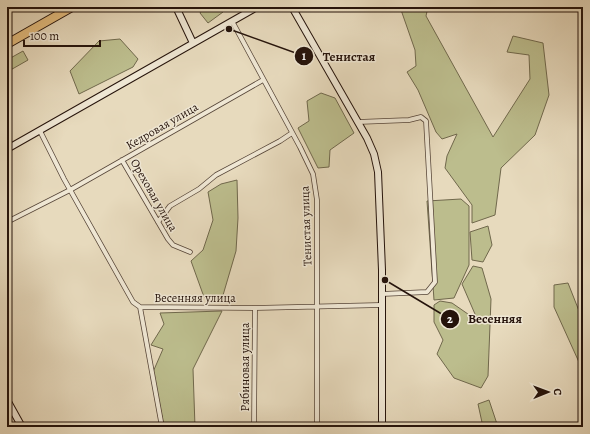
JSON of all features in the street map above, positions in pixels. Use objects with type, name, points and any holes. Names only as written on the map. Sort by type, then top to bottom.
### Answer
[{"type":"highway","points":[[7,44],[72,7]]},
{"type":"street","points":[[176,7],[193,43]]},
{"type":"street","points":[[7,149],[257,7]]},
{"type":"street","points":[[292,7],[374,154],[378,172],[382,294],[382,427]]},
{"type":"street","name":"Тенистая улица","points":[[232,21],[313,174],[317,200],[317,427]]},
{"type":"street","name":"Кедровая улица","points":[[7,222],[70,190],[263,80]]},
{"type":"street","points":[[357,122],[409,120],[421,117],[426,121],[435,282],[427,292],[382,294]]},
{"type":"street","name":"Весенняя улица","points":[[40,131],[70,190],[133,302],[140,307],[255,308],[381,305]]},
{"type":"street","points":[[158,222],[170,206],[199,189],[216,174],[280,141],[292,133]]},
{"type":"street","name":"Ореховая улица","points":[[122,160],[173,245],[190,252]]},
{"type":"street","points":[[140,307],[162,427]]},
{"type":"street","name":"Рябиновая улица","points":[[254,427],[255,308]]},
{"type":"street","points":[[7,400],[22,427]]},
{"type":"green space","points":[[203,7],[225,7],[223,12],[208,23],[200,13]]},
{"type":"green space","points":[[400,7],[428,7],[426,16],[493,137],[530,79],[529,55],[507,52],[513,36],[543,43],[549,95],[535,135],[501,168],[495,215],[472,223],[472,205],[445,168],[447,156],[457,134],[442,139],[436,132],[418,90],[407,72],[416,66],[415,50]]},
{"type":"green space","points":[[120,39],[138,59],[133,67],[79,94],[70,71],[99,41]]},
{"type":"green space","points":[[23,51],[28,60],[7,72],[7,60]]},
{"type":"green space","points":[[321,93],[335,98],[354,133],[330,150],[329,167],[318,168],[298,128],[309,121],[307,101]]},
{"type":"green space","points":[[237,180],[238,218],[236,251],[221,302],[204,297],[191,261],[203,250],[213,220],[208,192],[221,184]]},
{"type":"green space","points":[[461,199],[469,206],[469,265],[454,298],[434,300],[427,201]]},
{"type":"green space","points":[[488,226],[492,245],[483,262],[472,260],[470,232]]},
{"type":"green space","points":[[473,266],[482,268],[491,299],[488,376],[481,388],[454,378],[437,354],[443,340],[434,322],[434,305],[440,301],[452,303],[478,321],[462,284]]},
{"type":"green space","points":[[568,283],[583,321],[583,371],[554,307],[554,285]]},
{"type":"green space","points":[[222,311],[193,369],[195,427],[164,427],[153,372],[163,349],[151,345],[164,324],[160,313]]},
{"type":"green space","points":[[489,400],[498,427],[483,427],[478,404]]},
{"type":"place","name":"Тенистая","points":[[229,29]]},
{"type":"place","name":"Весенняя","points":[[385,280]]}]
